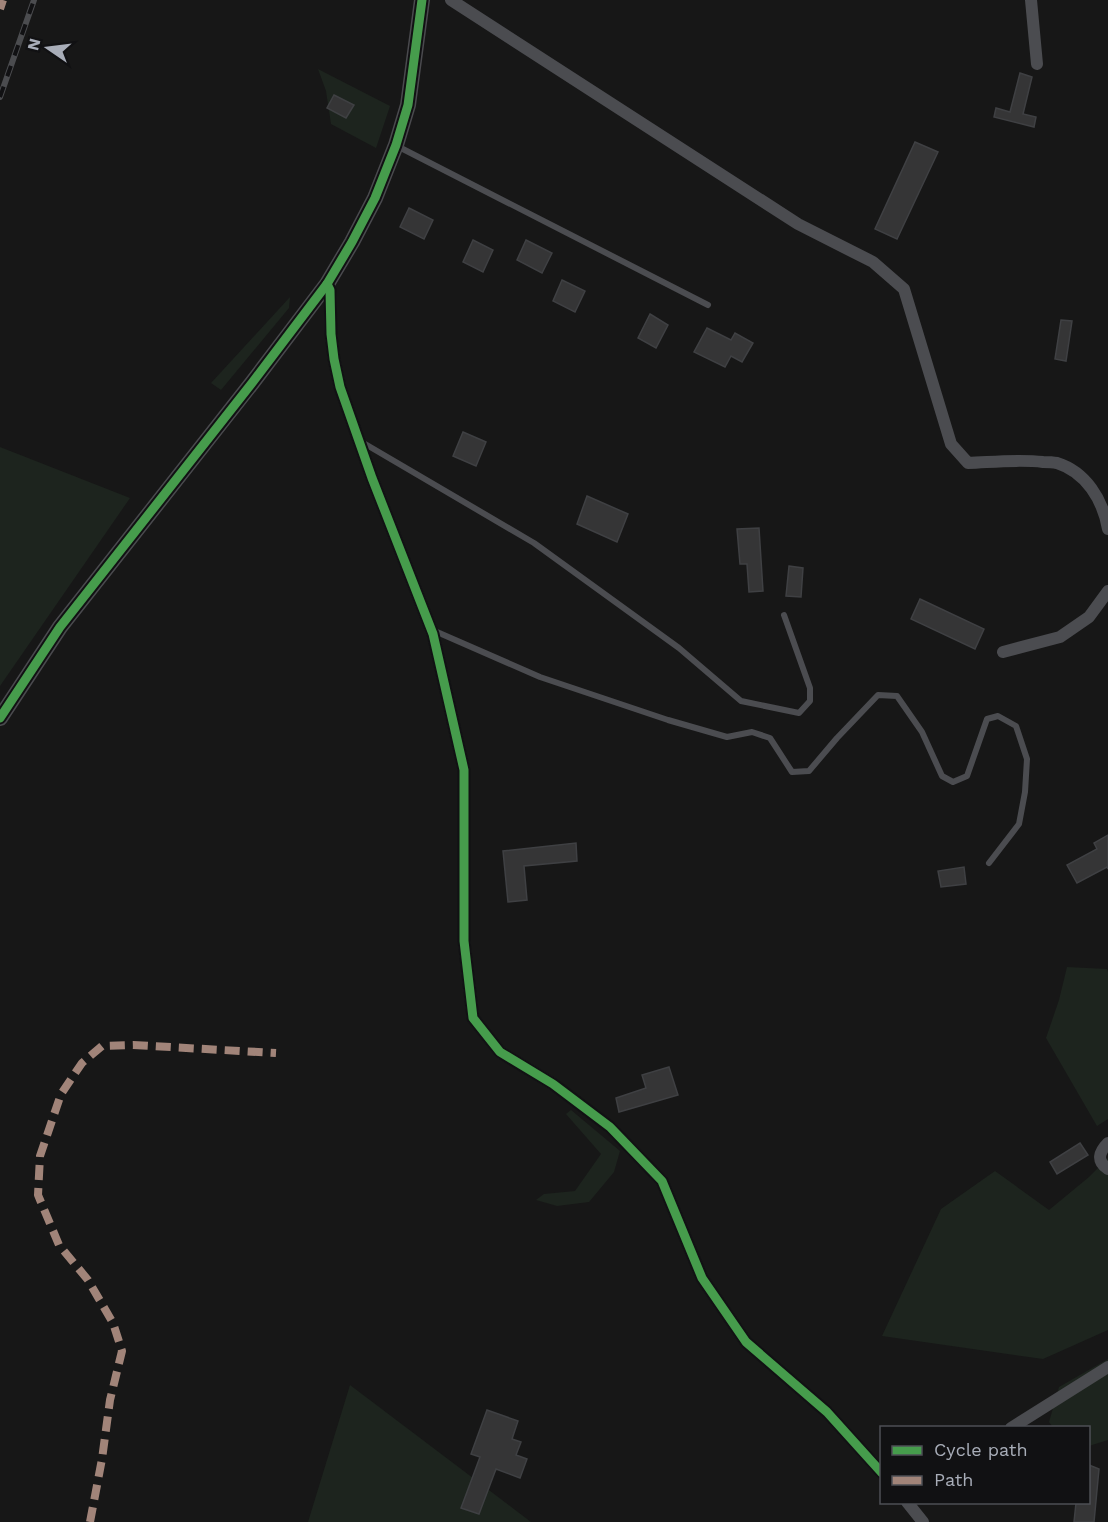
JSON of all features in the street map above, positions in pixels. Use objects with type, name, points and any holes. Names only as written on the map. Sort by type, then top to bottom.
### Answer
[{"type":"street","points":[[0,718],[60,627],[327,284],[375,198],[396,145],[408,105],[422,0]]},
{"type":"street","points":[[451,0],[798,224],[873,262],[904,289],[951,444],[968,463],[1031,460],[1056,463],[1080,475],[1094,492],[1106,518],[1108,529]]},
{"type":"street","points":[[1031,0],[1037,63]]},
{"type":"street","points":[[327,284],[330,290],[334,359],[340,387],[372,478],[433,634],[464,770],[464,941],[473,1018],[500,1052],[553,1084],[610,1127],[662,1181],[702,1278],[746,1342],[827,1412],[880,1471]]},
{"type":"street","points":[[1004,652],[1060,637],[1089,618],[1108,591]]},
{"type":"street","points":[[1108,1143],[1103,1148],[1100,1159],[1108,1169]]},
{"type":"street","points":[[1014,1426],[1108,1367]]},
{"type":"street","points":[[909,1504],[923,1522]]},
{"type":"lane","points":[[396,145],[708,306]]},
{"type":"lane","points":[[360,441],[534,543],[679,648],[741,701],[799,713],[810,701],[810,688],[784,615]]},
{"type":"lane","points":[[433,634],[437,632],[540,677],[668,720],[727,737],[752,732],[770,738],[792,772],[809,771],[878,695],[897,696],[922,732],[942,776],[953,782],[967,776],[987,719],[998,716],[1016,726],[1027,759],[1018,824],[989,863]]},
{"type":"shaded area","points":[[318,69],[390,106],[376,148],[331,124],[326,91]]},
{"type":"shaded area","points":[[290,297],[289,308],[221,390],[211,383]]},
{"type":"shaded area","points":[[0,447],[130,498],[0,686]]},
{"type":"shaded area","points":[[1067,967],[1107,969],[1108,972],[1108,1119],[1097,1126],[1046,1038]]},
{"type":"shaded area","points":[[571,1110],[620,1151],[614,1172],[589,1202],[557,1206],[536,1200],[544,1194],[575,1191],[601,1154],[566,1114]]},
{"type":"shaded area","points":[[1108,1158],[1108,1330],[1043,1359],[882,1336],[941,1209],[995,1171],[1049,1210]]},
{"type":"shaded area","points":[[1108,1359],[1108,1440],[1090,1446],[1090,1426],[1052,1426],[1049,1422],[1059,1387]]},
{"type":"shaded area","points":[[350,1385],[531,1522],[308,1522]]},
{"type":"building","points":[[1020,73],[1032,77],[1023,114],[1036,117],[1034,127],[994,117],[996,108],[1010,112]]},
{"type":"building","points":[[334,95],[354,105],[346,118],[327,108]]},
{"type":"building","points":[[915,142],[938,152],[897,239],[875,229]]},
{"type":"building","points":[[409,208],[433,220],[424,239],[400,227]]},
{"type":"building","points":[[473,240],[493,250],[483,272],[463,262]]},
{"type":"building","points":[[526,240],[552,253],[542,273],[517,260]]},
{"type":"building","points":[[562,280],[585,291],[575,312],[553,301]]},
{"type":"building","points":[[650,314],[668,325],[656,348],[638,338]]},
{"type":"building","points":[[1061,320],[1072,321],[1066,361],[1055,359]]},
{"type":"building","points":[[707,328],[731,340],[735,333],[753,343],[742,362],[731,356],[725,367],[694,352]]},
{"type":"building","points":[[463,432],[486,442],[476,466],[453,456]]},
{"type":"building","points":[[587,496],[628,514],[617,542],[577,524]]},
{"type":"building","points":[[759,528],[763,591],[749,592],[747,564],[740,564],[737,529]]},
{"type":"building","points":[[789,566],[803,568],[801,597],[786,596]]},
{"type":"building","points":[[920,599],[984,629],[975,649],[911,619]]},
{"type":"building","points":[[1108,835],[1108,869],[1107,867],[1077,883],[1067,865],[1097,849],[1094,843]]},
{"type":"building","points":[[576,843],[577,861],[524,866],[527,900],[508,902],[503,851]]},
{"type":"building","points":[[964,867],[966,884],[941,887],[938,871]]},
{"type":"building","points":[[669,1067],[678,1095],[619,1112],[616,1098],[646,1088],[642,1075]]},
{"type":"building","points":[[1080,1143],[1088,1155],[1057,1174],[1050,1162]]},
{"type":"building","points":[[487,1410],[518,1421],[512,1439],[521,1442],[516,1455],[527,1459],[520,1478],[496,1469],[479,1514],[461,1508],[480,1457],[471,1454]]},
{"type":"building","points":[[1090,1465],[1099,1469],[1094,1522],[1074,1522],[1076,1504],[1090,1504]]},
{"type":"railway","points":[[0,97],[34,0]]},
{"type":"marked path","points":[[0,9],[3,0]]},
{"type":"marked path","points":[[90,1522],[110,1400],[122,1351],[113,1323],[88,1280],[59,1245],[38,1195],[40,1156],[61,1094],[82,1063],[102,1046],[133,1045],[276,1053]]},
{"type":"cycle path","points":[[0,718],[60,627],[252,383],[327,284],[352,242],[375,198],[396,145],[408,105],[422,0]]},
{"type":"cycle path","points":[[327,284],[330,290],[334,359],[340,387],[372,478],[433,634],[464,770],[464,941],[473,1018],[500,1052],[553,1084],[610,1127],[662,1181],[702,1278],[746,1342],[827,1412],[880,1471]]}]
